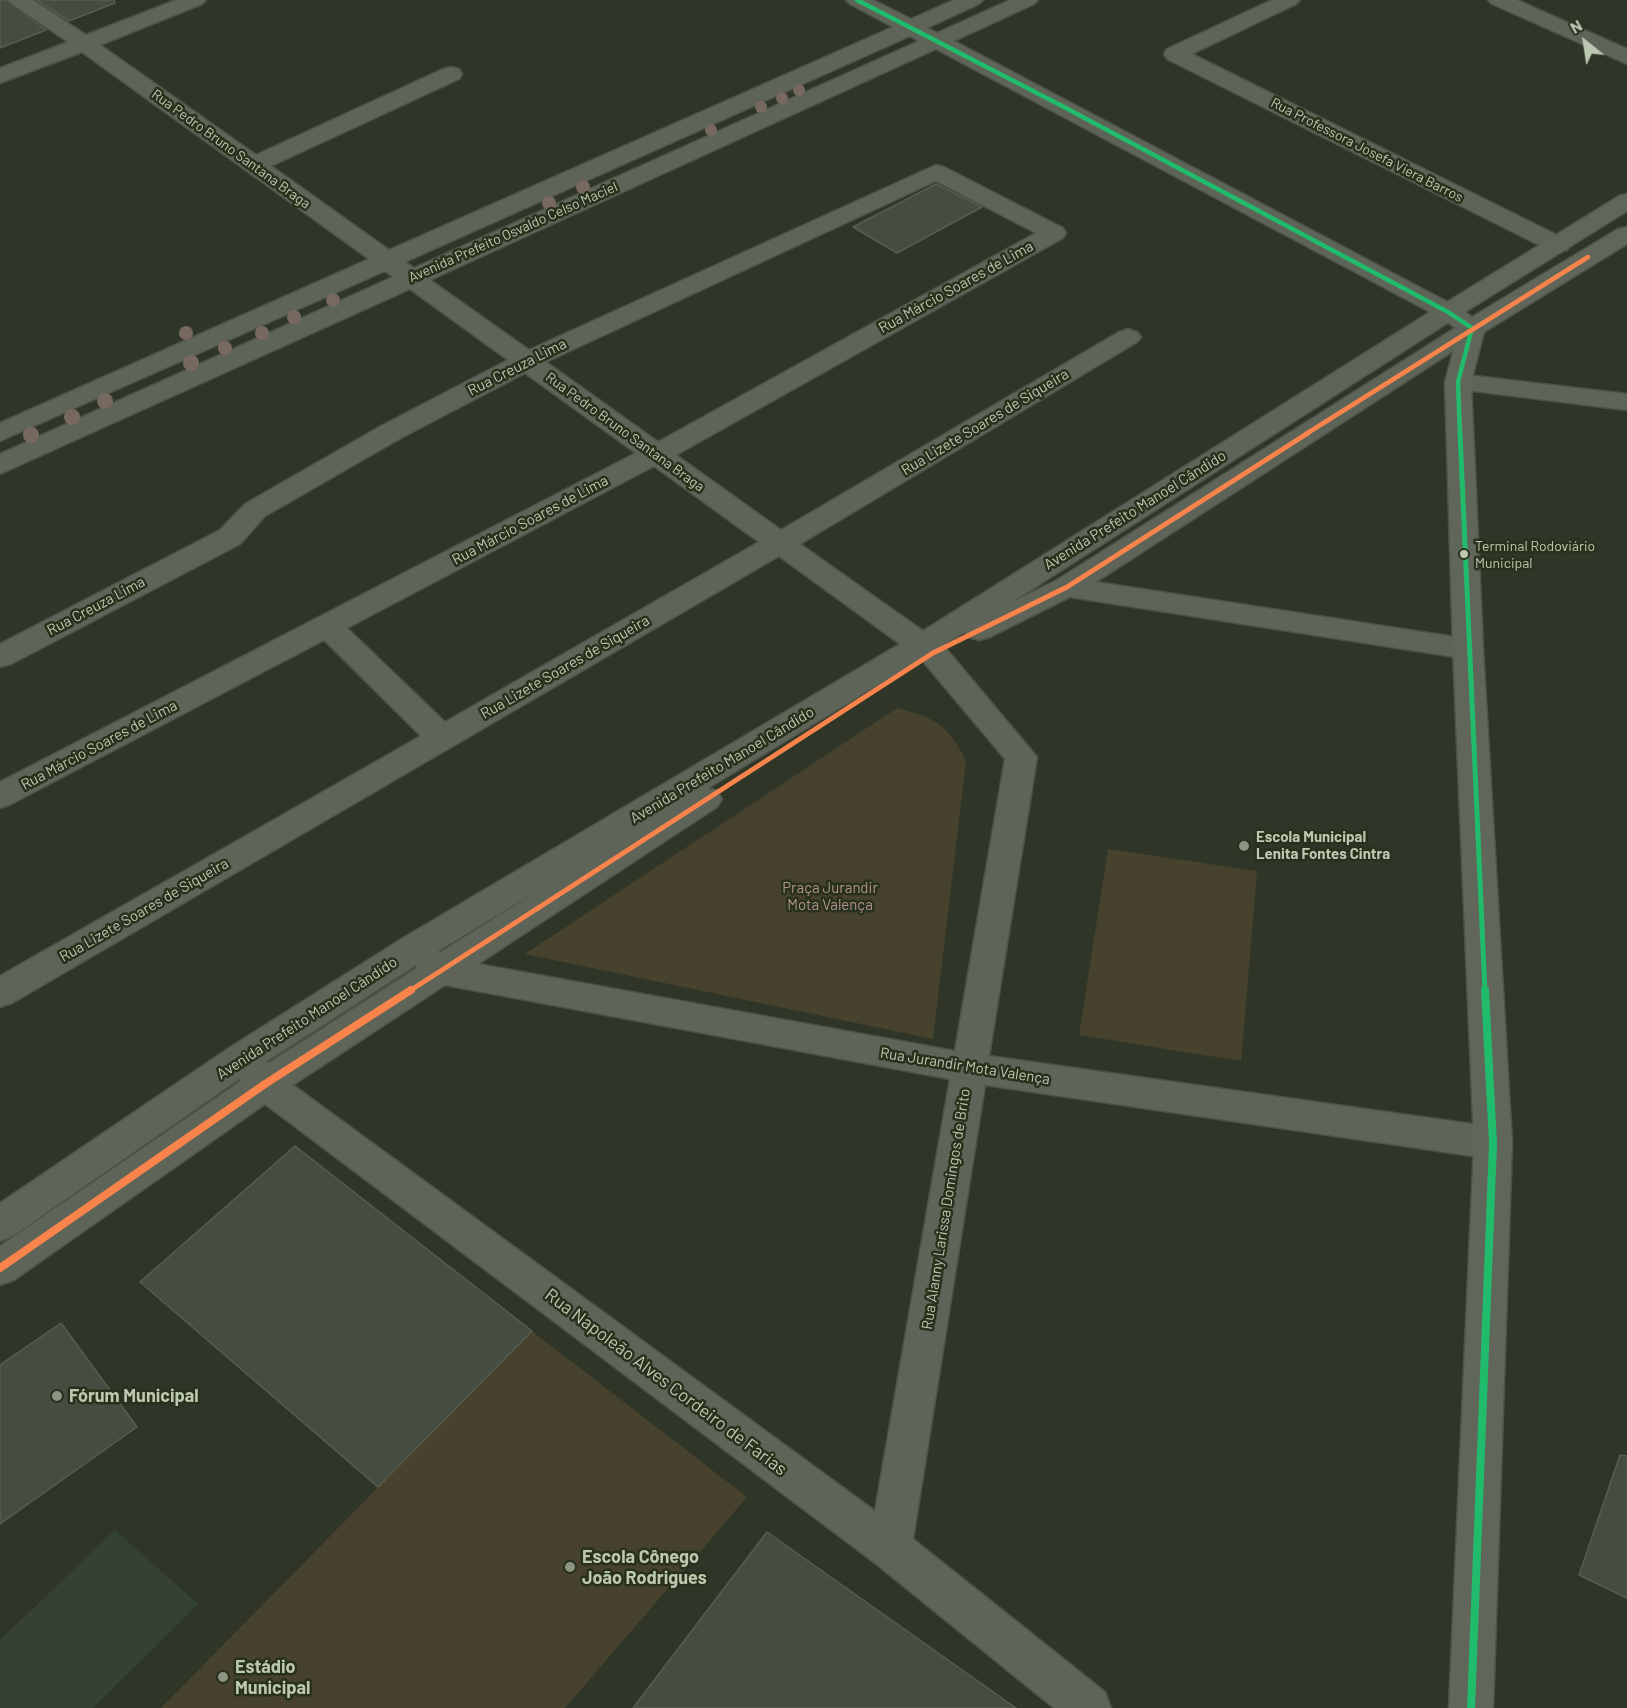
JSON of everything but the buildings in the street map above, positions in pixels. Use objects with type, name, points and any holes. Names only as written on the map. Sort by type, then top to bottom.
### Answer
[{"type":"main road","points":[[1460,320],[1558,245],[1627,201]]},
{"type":"main road","points":[[1460,320],[1627,234]]},
{"type":"main road","points":[[1460,320],[1458,382],[1467,649],[1492,1143],[1471,1708]]},
{"type":"street","name":"Rua Pedro Bruno Santana Braga","points":[[19,0],[84,43],[927,649]]},
{"type":"street","points":[[0,76],[195,0]]},
{"type":"street","points":[[857,0],[1460,320]]},
{"type":"street","name":"Avenida Prefeito Osvaldo Celso Maciel","points":[[0,434],[972,0]]},
{"type":"street","name":"Avenida Prefeito Osvaldo Celso Maciel","points":[[0,465],[1027,0]]},
{"type":"street","name":"Rua Professora Josefa Viera Barros","points":[[1289,0],[1175,54],[1558,245]]},
{"type":"street","points":[[1499,0],[1627,57]]},
{"type":"street","points":[[254,165],[451,74]]},
{"type":"street","name":"Rua Creuza Lima","points":[[0,657],[230,537],[255,510],[391,432],[526,361],[936,172],[1054,233]]},
{"type":"street","name":"Rua Márcio Soares de Lima","points":[[0,796],[656,454],[1054,233]]},
{"type":"street","name":"Avenida Prefeito Manoel Cândido","points":[[927,649],[1067,587],[1460,320]]},
{"type":"street","name":"Avenida Prefeito Manoel Cândido","points":[[0,1224],[254,1071],[428,959],[1460,320]]},
{"type":"street","name":"Rua Lizete Soares de Siqueira","points":[[0,993],[780,543],[1128,337]]},
{"type":"street","points":[[1458,382],[1627,402]]},
{"type":"street","points":[[1067,587],[1467,649]]},
{"type":"street","points":[[327,626],[442,738]]},
{"type":"street","name":"Rua Alanny Larissa Domingos de Brito","points":[[890,1548],[1021,757],[927,649]]},
{"type":"street","name":"Rua Jurandir Mota Valença","points":[[428,959],[969,1068],[1492,1143]]},
{"type":"street","name":"Avenida Prefeito Manoel Cândido","points":[[0,1268],[254,1071]]},
{"type":"street","name":"Rua Napoleão Alves Cordeiro de Farias","points":[[254,1071],[890,1548],[1089,1708]]},
{"type":"shaded area","points":[[115,1530],[198,1604],[93,1708],[0,1708],[0,1640]]},
{"type":"green space","name":"Praça Jurandir Mota Valença","points":[[897,708],[922,715],[947,731],[966,761],[933,1039],[525,954]]},
{"type":"green space","points":[[1108,849],[1257,871],[1241,1061],[1079,1035]]},
{"type":"green space","name":"Escola Cônego João Rodrigues","points":[[532,1331],[747,1497],[565,1708],[161,1708]]},
{"type":"transit line","points":[[857,0],[1064,107],[1448,312],[1472,328],[1458,382],[1468,649],[1493,1143],[1471,1708]]},
{"type":"transit line","points":[[0,1268],[265,1084],[933,653],[1067,587],[1472,328],[1588,257]]},
{"type":"place","name":"Terminal Rodoviário Municipal","points":[[1464,554]]},
{"type":"place","name":"Escola Municipal Lenita Fontes Cintra","points":[[1244,846]]},
{"type":"place","name":"Fórum Municipal","points":[[57,1396]]},
{"type":"place","name":"Escola Cônego João Rodrigues","points":[[570,1567]]},
{"type":"place","name":"Estádio Municipal","points":[[223,1677]]}]
